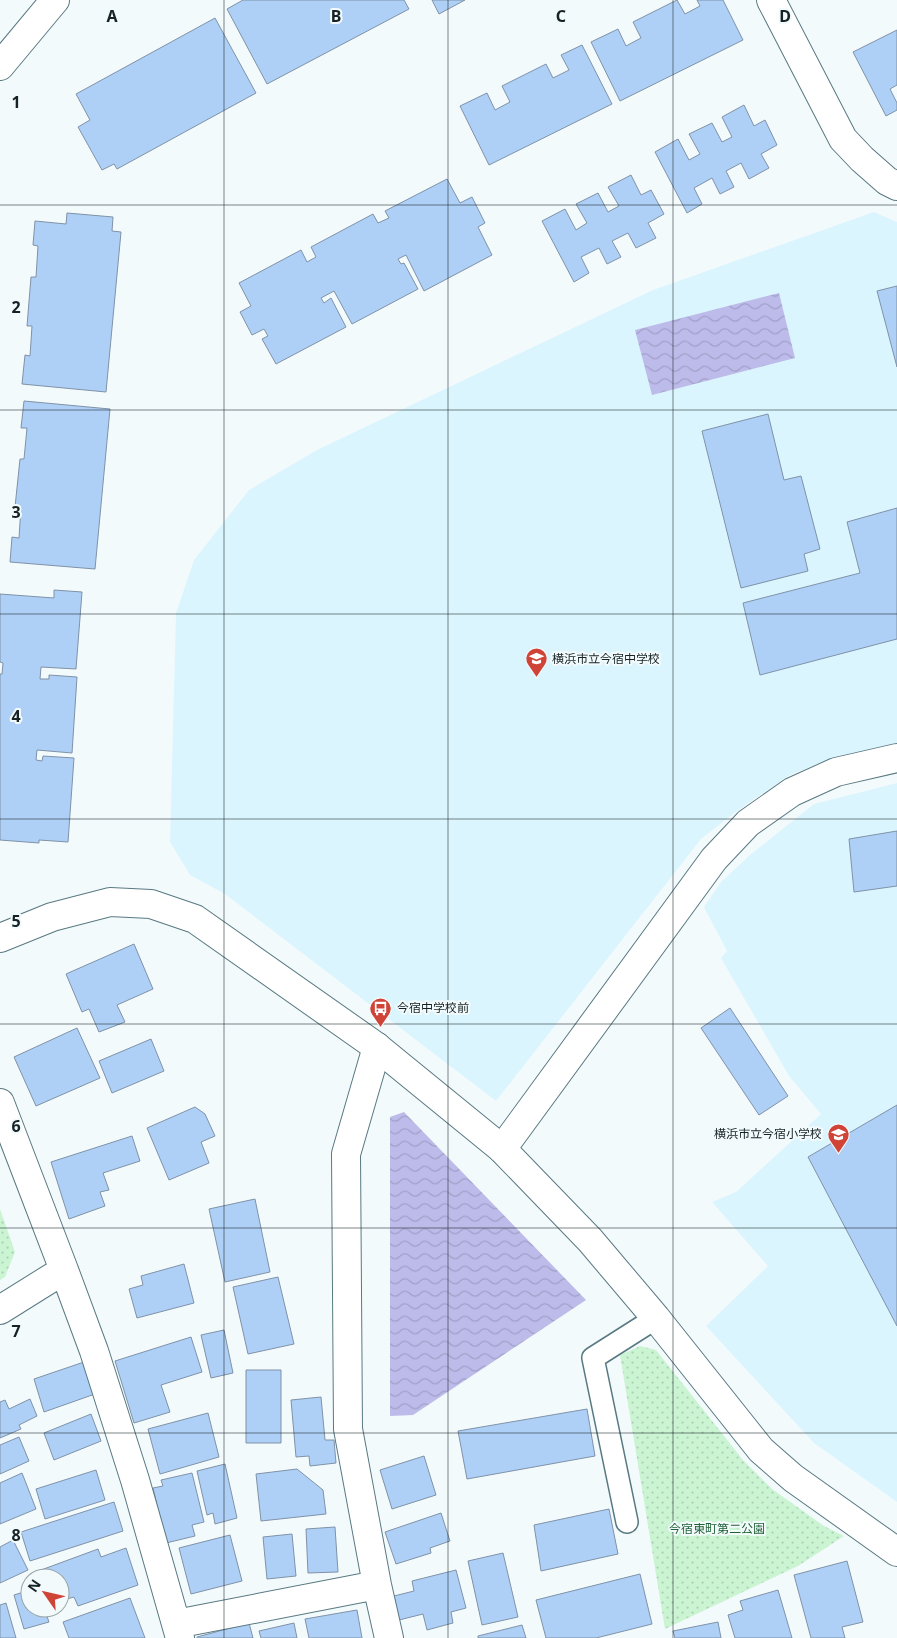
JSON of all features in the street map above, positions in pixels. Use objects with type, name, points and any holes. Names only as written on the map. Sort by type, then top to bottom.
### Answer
[{"type":"street","points":[[0,66],[55,0]]},
{"type":"street","points":[[772,0],[843,139],[887,181],[897,186]]},
{"type":"street","points":[[502,1149],[714,860],[748,823],[792,792],[836,772],[897,758]]},
{"type":"street","points":[[0,938],[52,917],[110,902],[151,904],[195,919],[378,1047],[502,1149],[590,1240],[656,1318],[761,1450],[793,1478],[897,1552]]},
{"type":"street","points":[[378,1047],[346,1154],[348,1430],[377,1585],[389,1638]]},
{"type":"street","points":[[0,1103],[94,1351],[135,1480],[178,1631],[377,1585]]},
{"type":"street","points":[[0,1310],[64,1270]]},
{"type":"lane","points":[[627,1522],[593,1358],[656,1318]]},
{"type":"shaded area","name":"横浜市立今宿中学校","points":[[874,212],[897,222],[897,743],[834,757],[790,775],[741,808],[701,839],[496,1101],[225,894],[190,875],[170,842],[176,613],[194,560],[249,490],[317,450],[653,290]]},
{"type":"shaded area","name":"横浜市立今宿小学校","points":[[897,783],[897,1502],[814,1443],[706,1326],[768,1266],[712,1202],[736,1192],[821,1114],[789,1076],[721,958],[727,951],[704,907],[721,882],[750,855],[814,804]]},
{"type":"green space","points":[[0,1209],[15,1252],[5,1277],[0,1280]]},
{"type":"green space","name":"今宿東町第二公園","points":[[640,1346],[656,1350],[743,1460],[772,1489],[824,1526],[844,1536],[798,1566],[665,1629],[620,1355]]},
{"type":"water","points":[[779,293],[795,358],[652,395],[635,330]]},
{"type":"water","points":[[404,1112],[586,1300],[413,1415],[390,1416],[390,1117]]},
{"type":"building","points":[[243,0],[404,0],[409,9],[267,84],[227,9]]},
{"type":"building","points":[[432,0],[465,0],[439,14]]},
{"type":"building","points":[[677,0],[685,14],[700,6],[697,0],[723,0],[743,40],[620,101],[591,42],[618,29],[626,46],[641,38],[633,22]]},
{"type":"building","points":[[215,18],[256,93],[117,169],[114,164],[102,170],[78,127],[90,120],[76,94]]},
{"type":"building","points":[[897,30],[897,85],[890,89],[897,103],[897,110],[886,116],[853,52]]},
{"type":"building","points":[[582,45],[612,104],[489,165],[460,106],[487,93],[495,110],[510,102],[502,86],[546,64],[553,78],[569,70],[561,55]]},
{"type":"building","points":[[744,105],[754,126],[765,120],[777,145],[761,154],[769,168],[749,179],[741,163],[726,171],[734,187],[720,194],[712,178],[694,188],[702,204],[687,213],[655,152],[678,139],[689,160],[700,154],[689,134],[712,123],[722,142],[732,137],[722,117]]},
{"type":"building","points":[[631,175],[641,195],[651,190],[664,214],[648,223],[656,238],[636,248],[628,233],[612,241],[621,257],[607,264],[599,248],[581,257],[589,273],[574,282],[542,221],[565,209],[576,230],[587,223],[576,204],[598,193],[608,212],[619,206],[608,187]]},
{"type":"building","points":[[447,179],[460,203],[472,197],[485,223],[478,227],[492,255],[424,291],[406,255],[398,259],[401,264],[404,263],[418,289],[352,324],[334,291],[321,298],[324,303],[331,298],[346,327],[276,364],[262,339],[268,336],[264,329],[252,335],[240,312],[251,306],[239,283],[301,250],[307,262],[316,257],[311,247],[373,214],[378,223],[389,218],[385,211]]},
{"type":"building","points":[[67,213],[113,217],[112,231],[121,232],[106,392],[22,384],[25,355],[30,356],[32,326],[27,326],[31,277],[36,277],[38,246],[33,245],[35,221],[66,224]]},
{"type":"building","points":[[897,286],[897,367],[877,291]]},
{"type":"building","points":[[24,401],[110,409],[95,569],[10,562],[12,537],[19,538],[21,507],[15,507],[20,459],[24,459],[27,428],[21,428]]},
{"type":"building","points":[[768,414],[784,480],[801,476],[820,549],[804,554],[808,571],[741,588],[702,431]]},
{"type":"building","points":[[897,508],[897,639],[760,675],[743,603],[860,573],[847,522]]},
{"type":"building","points":[[54,590],[82,592],[76,669],[41,667],[40,679],[49,679],[49,675],[77,677],[72,753],[37,750],[36,760],[42,761],[43,756],[74,758],[68,842],[39,840],[39,843],[0,840],[0,674],[2,674],[3,663],[0,662],[0,594],[54,598]]},
{"type":"building","points":[[897,831],[897,886],[854,892],[849,839]]},
{"type":"building","points":[[134,944],[153,989],[117,1005],[125,1022],[99,1032],[89,1009],[82,1012],[66,974]]},
{"type":"building","points":[[730,1008],[788,1096],[759,1115],[701,1028]]},
{"type":"building","points":[[77,1028],[100,1078],[36,1106],[14,1057]]},
{"type":"building","points":[[151,1039],[164,1071],[112,1093],[99,1061]]},
{"type":"building","points":[[897,1105],[897,1326],[808,1157]]},
{"type":"building","points":[[195,1107],[205,1114],[215,1136],[201,1142],[209,1163],[169,1180],[147,1128]]},
{"type":"building","points":[[132,1136],[140,1161],[103,1173],[109,1190],[100,1192],[105,1206],[69,1219],[51,1162]]},
{"type":"building","points":[[255,1199],[270,1272],[225,1282],[209,1209]]},
{"type":"building","points":[[184,1264],[194,1303],[137,1318],[129,1289],[143,1285],[141,1276]]},
{"type":"building","points":[[278,1277],[294,1344],[248,1354],[233,1287]]},
{"type":"building","points":[[224,1330],[233,1373],[211,1378],[201,1335]]},
{"type":"building","points":[[191,1337],[202,1372],[161,1385],[170,1412],[134,1423],[115,1361]]},
{"type":"building","points":[[84,1362],[95,1394],[44,1412],[34,1379]]},
{"type":"building","points":[[246,1370],[281,1370],[281,1443],[246,1443]]},
{"type":"building","points":[[321,1397],[325,1440],[334,1440],[336,1463],[310,1466],[309,1456],[296,1457],[291,1400]]},
{"type":"building","points":[[30,1399],[37,1416],[19,1425],[21,1429],[0,1438],[0,1402],[5,1400],[9,1409]]},
{"type":"building","points":[[587,1409],[595,1456],[467,1479],[458,1431]]},
{"type":"building","points":[[208,1413],[219,1457],[160,1474],[148,1429]]},
{"type":"building","points":[[91,1414],[101,1441],[54,1460],[44,1433]]},
{"type":"building","points":[[19,1437],[29,1461],[0,1474],[0,1445]]},
{"type":"building","points":[[424,1456],[436,1495],[392,1509],[380,1470]]},
{"type":"building","points":[[225,1464],[237,1518],[215,1524],[213,1513],[207,1515],[197,1471]]},
{"type":"building","points":[[297,1469],[323,1490],[326,1514],[261,1521],[256,1474]]},
{"type":"building","points":[[96,1470],[105,1500],[45,1519],[36,1489]]},
{"type":"building","points":[[22,1473],[36,1509],[0,1524],[0,1483]]},
{"type":"building","points":[[192,1473],[204,1522],[192,1525],[195,1536],[166,1543],[153,1488],[163,1486],[161,1480]]},
{"type":"building","points":[[114,1502],[123,1531],[30,1561],[21,1532]]},
{"type":"building","points":[[609,1509],[618,1554],[541,1571],[534,1525]]},
{"type":"building","points":[[441,1513],[450,1541],[430,1548],[431,1553],[396,1564],[385,1532]]},
{"type":"building","points":[[335,1527],[338,1572],[308,1573],[306,1529]]},
{"type":"building","points":[[292,1534],[296,1576],[267,1579],[263,1537]]},
{"type":"building","points":[[230,1535],[242,1581],[191,1594],[179,1548]]},
{"type":"building","points":[[13,1540],[27,1568],[20,1568],[20,1574],[0,1583],[0,1547]]},
{"type":"building","points":[[126,1548],[138,1585],[78,1606],[74,1597],[70,1598],[70,1568],[46,1568],[98,1549],[101,1557]]},
{"type":"building","points":[[503,1553],[518,1617],[482,1625],[468,1561]]},
{"type":"building","points":[[847,1561],[863,1622],[842,1627],[845,1638],[811,1638],[794,1575]]},
{"type":"building","points":[[456,1570],[466,1608],[451,1612],[453,1623],[427,1630],[423,1614],[399,1620],[394,1596],[414,1591],[412,1581]]},
{"type":"building","points":[[640,1574],[652,1624],[596,1638],[546,1638],[536,1600]]},
{"type":"building","points":[[778,1590],[792,1638],[735,1638],[728,1615],[743,1610],[740,1601]]},
{"type":"building","points":[[20,1593],[20,1615],[14,1595]]},
{"type":"building","points":[[130,1598],[145,1638],[69,1638],[63,1622]]},
{"type":"building","points":[[6,1603],[16,1638],[0,1638],[0,1605]]},
{"type":"building","points":[[357,1610],[362,1638],[309,1638],[305,1619]]},
{"type":"building","points":[[21,1618],[48,1618],[49,1622],[24,1629]]},
{"type":"building","points":[[718,1622],[721,1638],[675,1638],[673,1631]]},
{"type":"building","points":[[249,1623],[253,1638],[197,1638],[197,1637]]},
{"type":"building","points":[[294,1623],[297,1638],[261,1638],[259,1631]]},
{"type":"building","points":[[522,1625],[526,1638],[478,1638],[478,1636]]},
{"type":"place","name":"横浜市立今宿中学校","points":[[536,678]]},
{"type":"place","name":"今宿中学校前","points":[[381,1027]]},
{"type":"place","name":"横浜市立今宿小学校","points":[[838,1153]]}]
